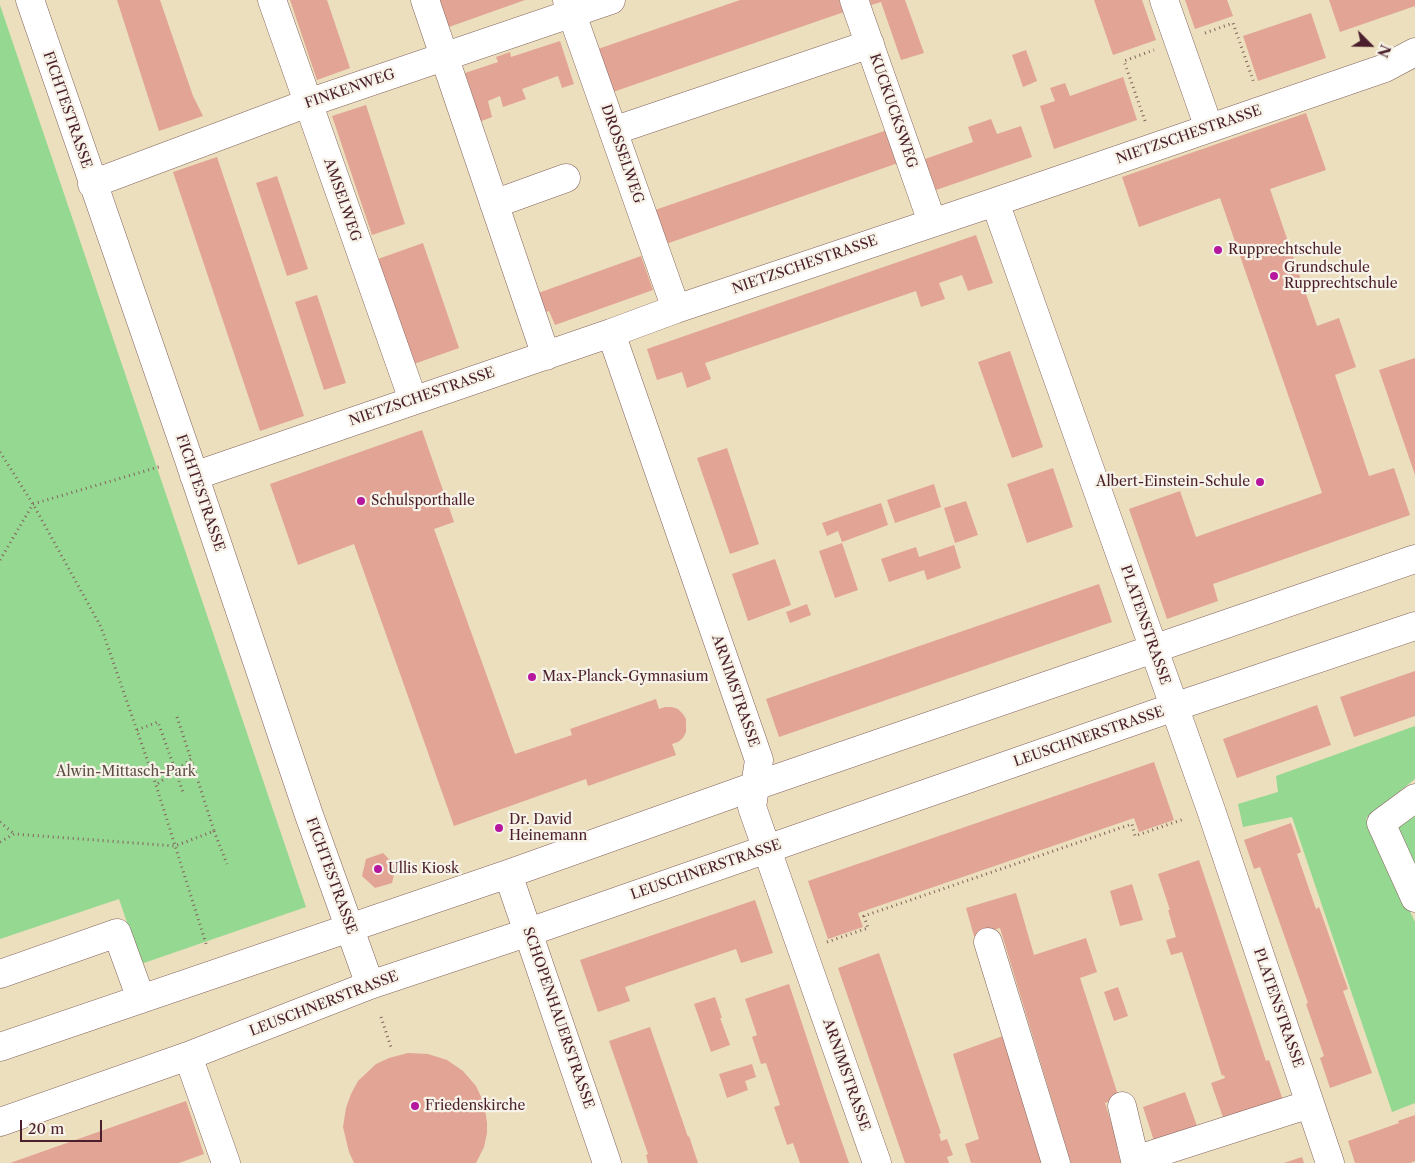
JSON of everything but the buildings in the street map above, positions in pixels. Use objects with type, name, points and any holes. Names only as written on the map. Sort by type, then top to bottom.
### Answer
[{"type":"street","name":"FICHTESTRASSE","points":[[30,0],[309,815],[370,985]]},
{"type":"street","name":"AMSELWEG","points":[[272,0],[413,400]]},
{"type":"street","points":[[425,0],[546,356]]},
{"type":"street","name":"FINKENWEG","points":[[92,184],[308,103],[444,56],[570,7],[611,0]]},
{"type":"street","name":"KUCKUCKSWEG","points":[[854,0],[932,222]]},
{"type":"street","points":[[1164,0],[1209,128]]},
{"type":"street","name":"DROSSELWEG","points":[[570,7],[676,309]]},
{"type":"street","points":[[613,131],[870,44]]},
{"type":"street","name":"NIETZSCHESTRASSE","points":[[191,467],[413,400],[546,356],[676,309],[1385,68],[1415,52]]},
{"type":"street","points":[[494,204],[566,178]]},
{"type":"street","name":"PLATENSTRASSE","points":[[995,202],[1211,810],[1330,1163]]},
{"type":"street","name":"ARNIMSTRASSE","points":[[611,333],[759,760],[752,807],[877,1163]]},
{"type":"street","points":[[0,1047],[508,874],[755,786],[1415,559]]},
{"type":"street","name":"LEUSCHNERSTRASSE","points":[[0,1122],[188,1056],[370,985],[529,932],[767,848],[1415,626]]},
{"type":"street","points":[[1415,798],[1381,823],[1415,898]]},
{"type":"street","name":"SCHOPENHAUERSTRASSE","points":[[508,874],[607,1163]]},
{"type":"street","points":[[0,974],[117,933],[140,999]]},
{"type":"street","points":[[988,942],[1056,1163]]},
{"type":"street","points":[[188,1056],[219,1161]]},
{"type":"street","points":[[1122,1106],[1136,1160],[1310,1104]]},
{"type":"path","points":[[0,452],[33,504],[100,627],[156,785],[216,973]]},
{"type":"path","points":[[0,560],[33,504],[191,467]]},
{"type":"path","points":[[177,717],[214,831],[227,864]]},
{"type":"path","points":[[137,730],[158,722],[184,795]]},
{"type":"path","points":[[156,785],[191,759]]},
{"type":"path","points":[[803,950],[868,928],[864,916],[1126,826],[1132,824],[1135,836],[1211,810]]},
{"type":"path","points":[[0,822],[14,834]]},
{"type":"path","points":[[0,842],[14,834],[175,846],[214,831]]},
{"type":"path","points":[[381,1017],[391,1047]]},
{"type":"green space","name":"Alwin-Mittasch-Park","points":[[0,5],[306,907],[141,964],[119,899],[0,939]]},
{"type":"green space","points":[[1415,726],[1415,779],[1366,818],[1415,922],[1415,1103],[1392,1112],[1292,817],[1243,827],[1238,804],[1278,792],[1276,776]]},
{"type":"green space","points":[[1415,806],[1415,883],[1396,821]]},
{"type":"place","name":"Rupprechtschule","points":[[1218,250]]},
{"type":"place","name":"Grundschule Rupprechtschule","points":[[1274,276]]},
{"type":"place","name":"Albert-Einstein-Schule","points":[[1260,482]]},
{"type":"place","name":"Schulsporthalle","points":[[361,501]]},
{"type":"place","name":"Max-Planck-Gymnasium","points":[[532,677]]},
{"type":"place","name":"Dr. David Heinemann","points":[[499,828]]},
{"type":"place","name":"Ullis Kiosk","points":[[378,869]]},
{"type":"place","name":"Friedenskirche","points":[[415,1106]]}]
